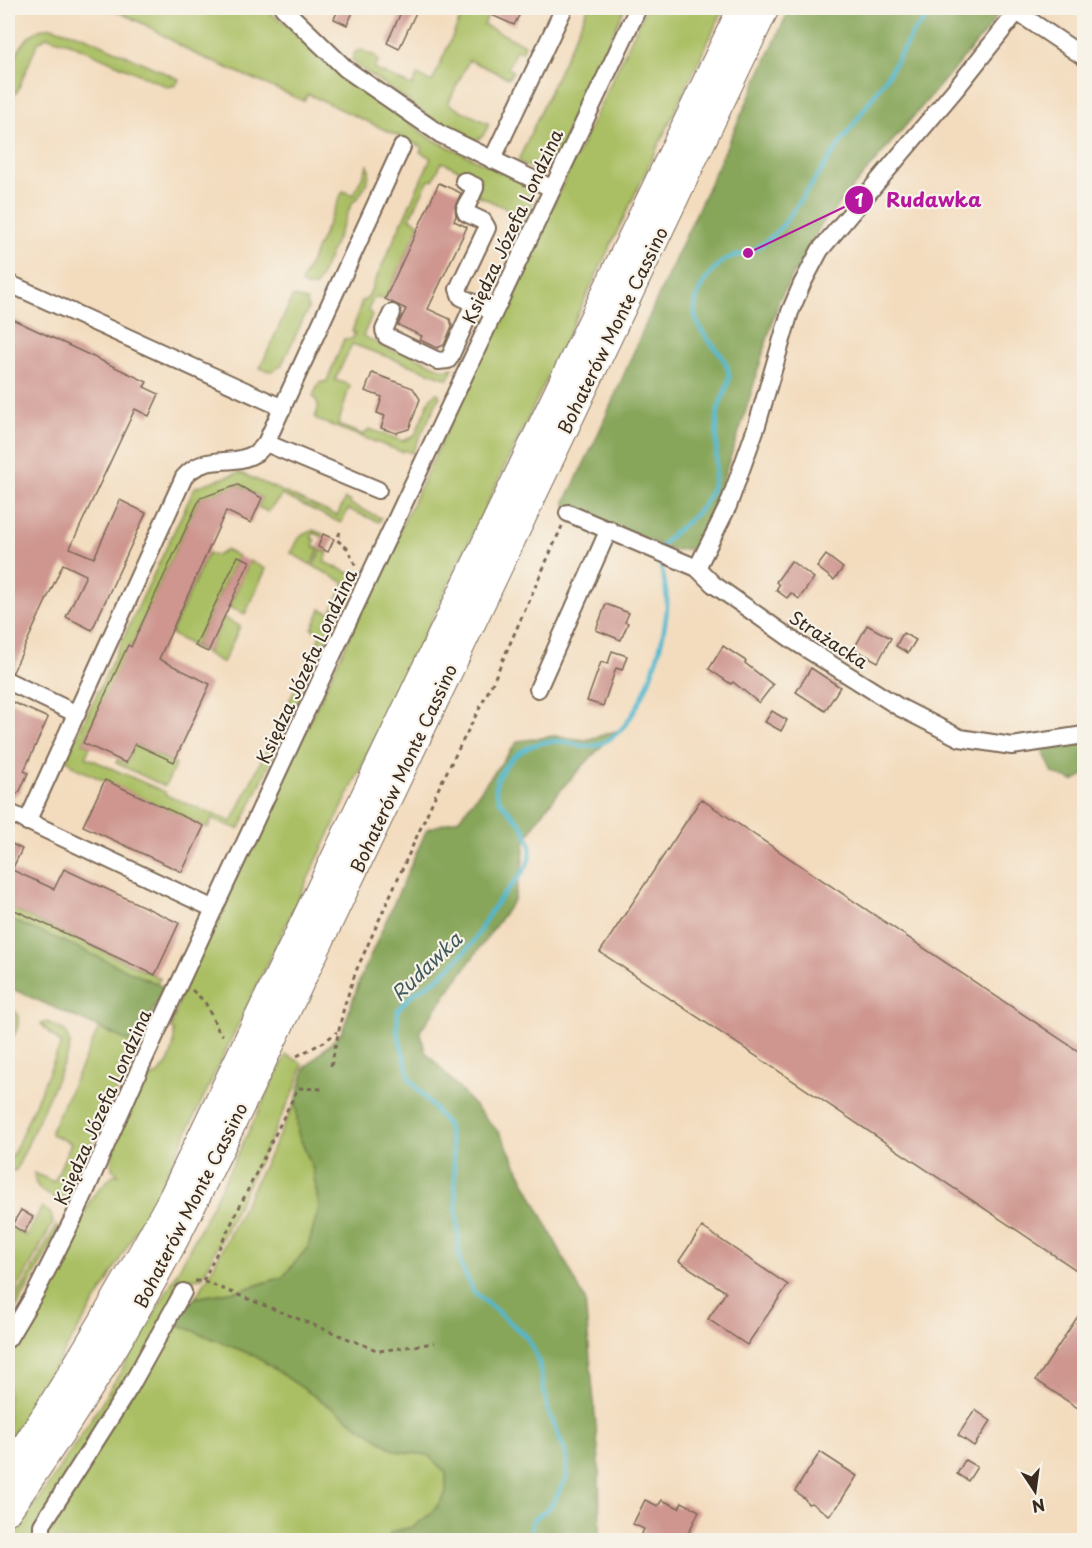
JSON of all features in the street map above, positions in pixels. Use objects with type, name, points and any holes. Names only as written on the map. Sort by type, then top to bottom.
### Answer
[{"type":"highway","name":"Bohaterów Monte Cassino","points":[[8,1472],[90,1345],[172,1197],[741,8]]},
{"type":"highway","name":"Bohaterów Monte Cassino","points":[[8,1511],[91,1387],[142,1300],[192,1205],[260,1070],[766,8]]},
{"type":"street","points":[[284,8],[346,69],[440,134],[551,188]]},
{"type":"street","points":[[492,160],[564,8]]},
{"type":"street","name":"Księdza Józefa Londzina","points":[[8,1339],[55,1257],[214,909],[551,188],[638,8]]},
{"type":"street","points":[[697,568],[728,506],[757,425],[790,312],[820,250],[959,85],[1018,10],[1084,57]]},
{"type":"street","points":[[27,822],[184,477],[192,468],[202,464],[243,458],[255,453],[266,443],[402,147]]},
{"type":"street","points":[[464,181],[475,186],[465,213],[483,221],[487,228],[458,289],[461,297],[493,312]]},
{"type":"street","points":[[8,283],[283,408]]},
{"type":"street","points":[[392,313],[384,330],[386,336],[438,361],[443,361],[450,357],[474,303]]},
{"type":"street","points":[[266,443],[378,490]]},
{"type":"street","name":"Strażacka","points":[[568,513],[697,568],[713,584],[794,641],[899,707],[960,738],[1012,746],[1084,735]]},
{"type":"street","points":[[538,689],[609,529]]},
{"type":"street","points":[[8,681],[76,714]]},
{"type":"street","points":[[8,812],[214,909]]},
{"type":"street","points":[[42,1540],[42,1525],[130,1387],[183,1292]]},
{"type":"path","points":[[331,1066],[344,1007],[356,971],[441,783],[492,682],[568,513]]},
{"type":"path","points":[[179,984],[200,995],[219,1032],[223,1035]]},
{"type":"path","points":[[297,1056],[339,1031]]},
{"type":"path","points":[[203,1281],[298,1088],[322,1089]]},
{"type":"path","points":[[183,1292],[193,1281],[203,1281],[379,1351],[434,1342]]},
{"type":"green space","points":[[110,8],[250,8],[266,11],[285,23],[327,63],[430,138],[523,182],[531,191],[533,198],[525,217],[475,194],[481,180],[442,162],[433,180],[428,181],[410,218],[420,224],[385,299],[374,298],[368,310],[372,315],[363,336],[395,352],[402,350],[444,370],[453,368],[448,379],[352,344],[335,380],[350,385],[338,425],[364,435],[369,429],[403,441],[415,435],[430,399],[438,393],[440,396],[412,453],[403,450],[402,452],[317,420],[315,417],[318,404],[313,396],[319,383],[327,381],[344,339],[352,339],[355,333],[352,332],[362,301],[367,299],[431,158],[420,152],[422,147],[308,94],[304,101],[193,53],[146,25]]},
{"type":"green space","points":[[465,8],[476,8],[489,14],[484,25],[525,45],[522,52],[516,50],[508,68],[513,71],[509,78],[469,60],[448,104],[489,124],[483,136],[476,140],[445,127],[355,64],[352,59],[355,52],[361,50],[375,56],[378,61],[374,69],[412,86],[417,75],[432,82]]},
{"type":"green space","points":[[588,8],[625,8],[570,123],[559,157],[551,168],[546,171],[536,171],[518,161]]},
{"type":"green space","points":[[646,8],[724,8],[164,1180],[105,1286],[8,1442],[8,1354],[57,1271],[92,1197],[113,1175],[119,1175],[112,1169],[113,1148],[126,1116],[143,1086],[163,1069],[170,1059],[174,1036],[174,1030],[171,1028],[182,992]]},
{"type":"green space","points":[[790,8],[1002,8],[987,30],[821,225],[779,300],[743,420],[702,541],[691,549],[673,550],[567,507],[565,502],[596,439],[651,312]]},
{"type":"green space","points":[[51,27],[83,36],[179,79],[176,85],[168,87],[69,43],[47,37],[38,42],[17,92],[9,96],[7,89],[10,71],[23,44],[34,33]]},
{"type":"green space","points":[[368,165],[369,174],[365,186],[352,203],[316,287],[307,287],[301,283],[343,191],[353,195]]},
{"type":"green space","points":[[293,296],[307,301],[308,309],[281,366],[271,371],[260,368]]},
{"type":"green space","points":[[238,473],[337,516],[345,499],[351,502],[350,504],[381,518],[379,522],[348,509],[341,523],[282,495],[268,512],[258,507],[262,498],[238,485],[200,498],[131,647],[129,646],[83,743],[90,746],[86,757],[165,792],[166,795],[232,822],[321,634],[312,629],[321,609],[331,613],[345,583],[313,566],[321,550],[328,553],[324,562],[356,576],[241,826],[238,829],[212,819],[208,828],[72,766],[66,759],[195,487]]},
{"type":"green space","points":[[313,530],[323,534],[322,537],[314,533],[311,538],[315,540],[313,546],[319,549],[311,565],[291,553],[300,536]]},
{"type":"green space","points":[[226,550],[238,556],[195,646],[208,652],[223,618],[240,626],[223,663],[171,634],[208,553],[216,556]]},
{"type":"green space","points":[[250,561],[266,569],[245,614],[229,607]]},
{"type":"green space","points":[[616,731],[563,787],[538,819],[525,841],[514,900],[420,1031],[425,1051],[501,1135],[585,1300],[599,1460],[600,1540],[387,1540],[391,1532],[413,1527],[433,1512],[446,1493],[446,1473],[428,1455],[396,1451],[255,1356],[172,1322],[195,1298],[241,1290],[283,1277],[308,1247],[319,1208],[313,1169],[298,1133],[296,1101],[305,1068],[342,1032],[360,979],[427,829],[459,819],[518,741],[554,736],[586,740]]},
{"type":"green space","points":[[1084,743],[1084,775],[1073,781],[1053,773],[1042,749]]},
{"type":"green space","points":[[135,744],[176,764],[166,785],[116,763],[118,759],[126,763]]},
{"type":"green space","points":[[8,907],[160,978],[157,984],[8,919]]},
{"type":"green space","points":[[8,919],[164,987],[137,1045],[8,987]]},
{"type":"green space","points":[[8,1007],[13,1009],[18,1017],[17,1027],[9,1041],[8,1040]]},
{"type":"green space","points":[[47,1022],[65,1031],[70,1044],[69,1051],[16,1170],[8,1172],[8,1155],[12,1157],[61,1044],[41,1024]]},
{"type":"green space","points":[[99,1028],[137,1045],[67,1198],[62,1200],[42,1191],[36,1184],[34,1173],[54,1182],[71,1143],[51,1134],[51,1131]]},
{"type":"green space","points":[[286,1055],[303,1065],[296,1087],[202,1278],[183,1283],[159,1330],[38,1540],[10,1540],[95,1414],[153,1316],[216,1198]]},
{"type":"green space","points":[[296,1101],[298,1133],[313,1170],[319,1208],[308,1247],[283,1277],[241,1290],[195,1298],[208,1277]]},
{"type":"green space","points":[[42,1207],[51,1214],[53,1223],[8,1307],[8,1226],[26,1236]]},
{"type":"green space","points":[[56,1226],[57,1232],[54,1240],[8,1324],[8,1314]]},
{"type":"green space","points":[[172,1322],[255,1356],[396,1451],[428,1455],[446,1473],[446,1493],[433,1512],[413,1527],[391,1532],[387,1540],[48,1540],[48,1523]]},
{"type":"building","points":[[339,8],[355,8],[347,25],[334,19]]},
{"type":"building","points":[[403,8],[418,8],[399,49],[387,43]]},
{"type":"building","points":[[476,8],[523,8],[514,25]]},
{"type":"building","points":[[439,183],[461,193],[455,206],[454,221],[467,227],[428,309],[450,319],[452,326],[444,345],[437,348],[420,340],[422,336],[398,325],[406,309],[385,299]]},
{"type":"building","points":[[8,317],[147,382],[144,387],[159,394],[149,416],[135,409],[70,548],[94,558],[120,500],[146,513],[92,630],[66,617],[86,575],[63,564],[13,672],[8,671]]},
{"type":"building","points":[[372,373],[413,388],[420,399],[409,429],[396,433],[381,428],[385,416],[377,413],[382,397],[365,391]]},
{"type":"building","points":[[238,485],[262,498],[251,523],[226,511],[159,659],[210,684],[174,762],[135,744],[126,763],[83,743],[128,645],[131,647],[200,498]]},
{"type":"building","points":[[323,534],[334,539],[328,552],[318,547]]},
{"type":"building","points":[[826,555],[843,568],[834,580],[817,567]]},
{"type":"building","points":[[238,556],[250,561],[208,652],[195,646]]},
{"type":"building","points":[[791,561],[814,578],[799,599],[791,593],[787,598],[776,590],[779,585],[776,582]]},
{"type":"building","points":[[606,604],[629,613],[625,622],[628,623],[621,640],[596,630]]},
{"type":"building","points":[[867,625],[891,638],[878,662],[854,649]]},
{"type":"building","points":[[903,633],[916,640],[908,653],[896,646]]},
{"type":"building","points":[[723,646],[746,661],[745,663],[773,685],[759,703],[733,682],[731,684],[709,669]]},
{"type":"building","points":[[612,651],[627,656],[622,670],[616,668],[603,706],[587,701],[601,662],[608,664]]},
{"type":"building","points":[[811,668],[840,687],[825,711],[796,692]]},
{"type":"building","points":[[8,700],[48,718],[24,771],[28,773],[20,791],[8,801]]},
{"type":"building","points":[[772,711],[787,720],[781,731],[765,722]]},
{"type":"building","points":[[105,780],[204,826],[182,872],[83,826]]},
{"type":"building","points":[[701,799],[1084,1055],[1084,1273],[600,952]]},
{"type":"building","points":[[8,842],[22,849],[12,870],[54,889],[64,869],[179,923],[155,975],[8,907]]},
{"type":"building","points":[[21,1210],[33,1217],[24,1233],[12,1225]]},
{"type":"building","points":[[702,1227],[788,1285],[747,1345],[708,1319],[726,1292],[679,1261]]},
{"type":"building","points":[[1084,1307],[1084,1412],[1036,1380]]},
{"type":"building","points":[[975,1410],[991,1421],[974,1446],[958,1435]]},
{"type":"building","points":[[820,1452],[857,1476],[837,1507],[829,1515],[811,1503],[808,1504],[795,1491]]},
{"type":"building","points":[[965,1460],[977,1467],[968,1481],[957,1474]]},
{"type":"building","points":[[645,1500],[658,1506],[662,1500],[679,1508],[682,1502],[699,1511],[685,1540],[639,1540],[644,1529],[633,1524]]},
{"type":"waterway","name":"Rudawka","points":[[662,546],[701,508],[713,486],[715,474],[718,411],[729,376],[721,355],[705,336],[695,315],[696,302],[702,286],[723,262],[759,247],[784,224],[886,78],[914,31],[937,8]]},
{"type":"waterway","name":"Rudawka","points":[[529,1540],[533,1520],[551,1506],[567,1477],[567,1456],[548,1410],[538,1359],[527,1337],[473,1291],[460,1263],[453,1151],[447,1125],[410,1079],[397,1030],[398,1010],[412,996],[437,979],[469,947],[493,908],[524,870],[528,861],[531,852],[525,830],[503,805],[496,793],[498,778],[503,769],[517,754],[545,742],[555,741],[587,746],[600,744],[614,736],[627,722],[638,704],[655,663],[665,622],[667,594],[659,557]]},
{"type":"place","name":"Rudawka","points":[[748,253]]}]
